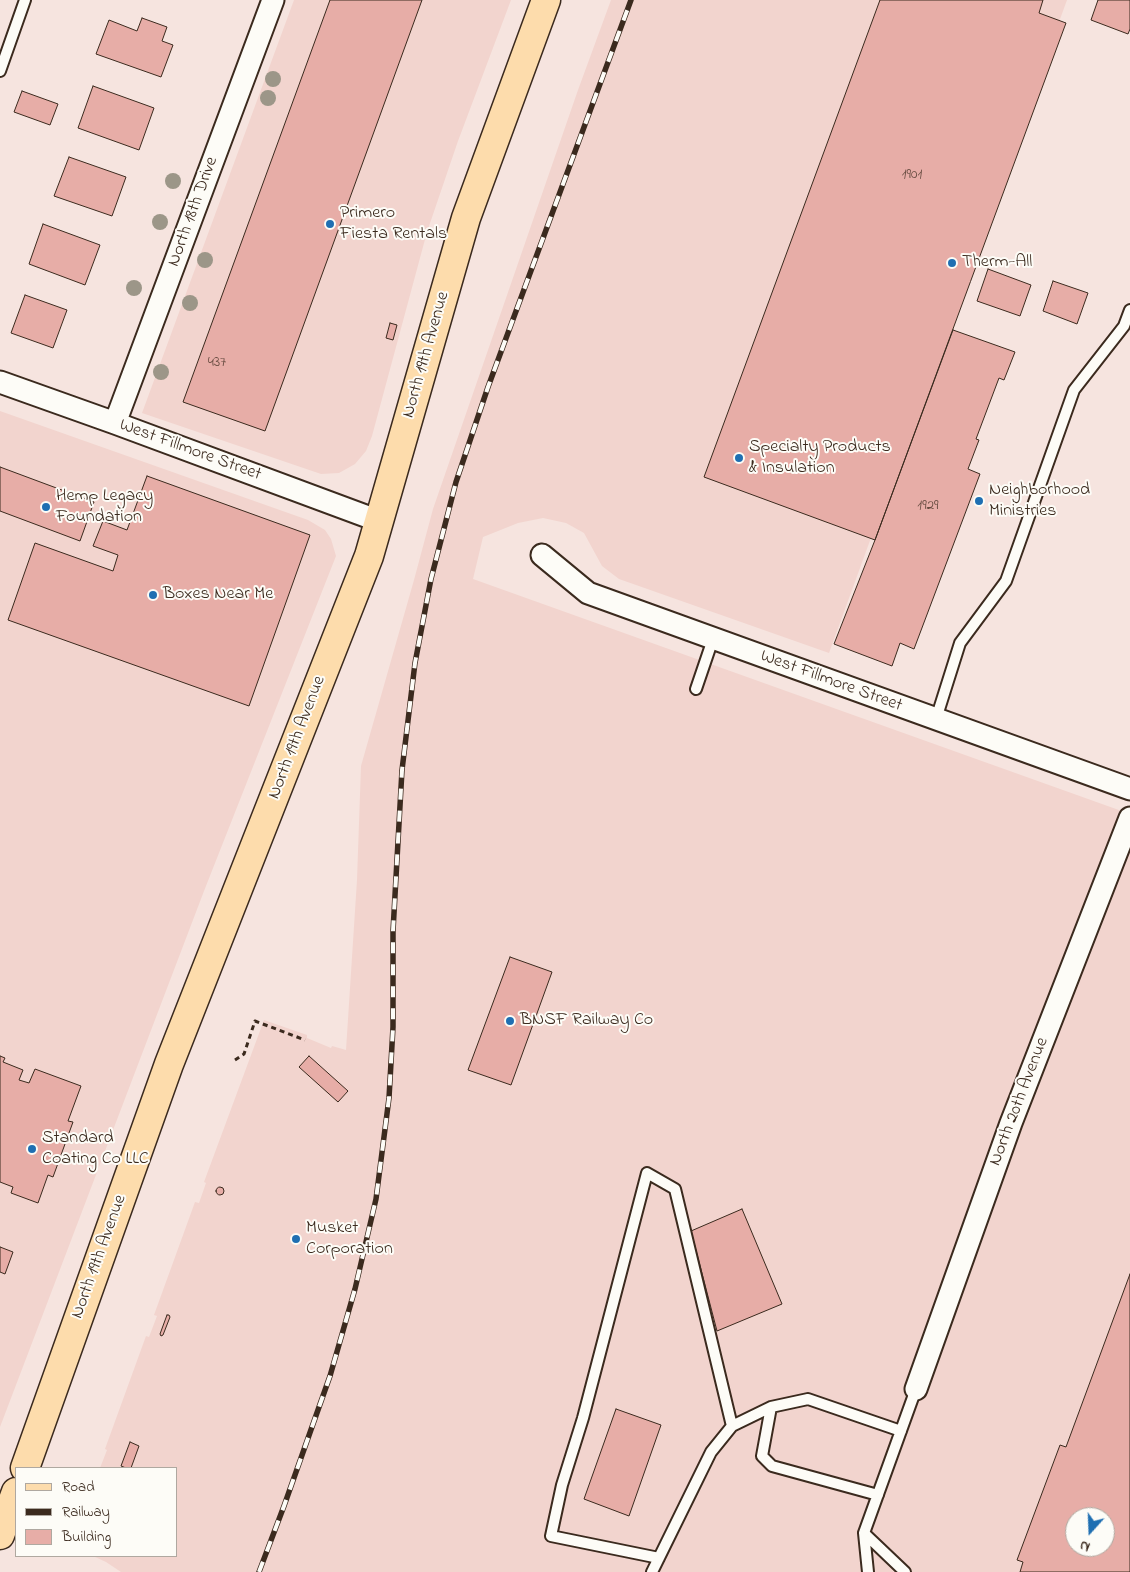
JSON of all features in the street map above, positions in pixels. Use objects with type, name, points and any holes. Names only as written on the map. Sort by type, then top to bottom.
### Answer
[{"type":"main road","name":"North 19th Avenue","points":[[25,1467],[169,1064],[369,556],[466,218],[546,0]]},
{"type":"main road","points":[[0,1535],[15,1495]]},
{"type":"street","name":"North 18th Drive","points":[[115,423],[273,0]]},
{"type":"street","name":"West Fillmore Street","points":[[0,382],[379,521]]},
{"type":"street","name":"West Fillmore Street","points":[[542,556],[588,594],[1130,789]]},
{"type":"street","name":"North 20th Avenue","points":[[916,1389],[1011,1123],[1130,818]]},
{"type":"lane","points":[[0,71],[25,0]]},
{"type":"lane","points":[[936,719],[960,643],[1006,582],[1074,390],[1124,326],[1130,310]]},
{"type":"lane","points":[[696,689],[713,639]]},
{"type":"lane","points":[[659,1558],[551,1536],[562,1485],[583,1418],[647,1173],[675,1190],[732,1426]]},
{"type":"lane","points":[[868,1572],[864,1533],[916,1389]]},
{"type":"lane","points":[[652,1572],[711,1452],[732,1426],[771,1407],[808,1399],[901,1431]]},
{"type":"lane","points":[[771,1407],[762,1456],[772,1466],[878,1495]]},
{"type":"lane","points":[[864,1533],[905,1572]]},
{"type":"path","points":[[235,1060],[244,1054],[255,1021],[305,1040]]},
{"type":"shaded area","points":[[294,0],[511,0],[458,141],[427,232],[372,436],[366,451],[355,464],[339,473],[321,474],[142,413]]},
{"type":"shaded area","points":[[611,0],[1067,0],[829,653],[619,579],[602,566],[584,533],[566,523],[543,518],[518,523],[483,537],[473,579],[1130,814],[1130,1572],[121,1572],[95,1557],[178,1557],[178,1467],[100,1467],[107,1450],[105,1449],[146,1336],[149,1337],[157,1316],[154,1315],[195,1202],[199,1203],[206,1183],[204,1182],[264,1020],[307,1035],[307,1038],[331,1048],[332,1046],[346,1050],[357,880],[361,766],[433,509]]},
{"type":"shaded area","points":[[0,411],[308,520],[325,530],[331,539],[336,556],[204,891],[0,1427]]},
{"type":"building","points":[[330,0],[422,0],[265,431],[183,402]]},
{"type":"building","points":[[880,0],[1043,0],[1039,13],[1066,23],[875,540],[704,477]]},
{"type":"building","points":[[1098,0],[1130,0],[1130,29],[1128,34],[1091,20]]},
{"type":"building","points":[[142,18],[167,27],[162,41],[173,45],[161,77],[96,54],[109,20],[137,31]]},
{"type":"building","points":[[93,86],[154,108],[139,150],[78,128]]},
{"type":"building","points":[[22,91],[58,104],[50,125],[14,112]]},
{"type":"building","points":[[69,157],[126,177],[112,216],[54,196]]},
{"type":"building","points":[[43,224],[100,245],[85,285],[29,264]]},
{"type":"building","points":[[988,269],[1031,285],[1020,316],[977,301]]},
{"type":"building","points":[[1053,281],[1088,293],[1077,324],[1043,311]]},
{"type":"building","points":[[25,295],[67,310],[53,348],[11,333]]},
{"type":"building","points":[[390,323],[397,325],[393,340],[386,338]]},
{"type":"building","name":"Neighborhood Ministries","points":[[953,330],[1015,352],[1004,380],[999,378],[976,439],[979,440],[968,469],[980,474],[914,649],[900,643],[892,666],[834,644]]},
{"type":"building","name":"Hemp Legacy Foundation","points":[[0,467],[94,502],[80,541],[0,511]]},
{"type":"building","name":"Boxes Near Me","points":[[147,476],[310,535],[249,706],[8,620],[35,543],[113,571],[118,555],[93,546],[103,521],[127,530]]},
{"type":"building","name":"BNSF Railway Co","points":[[510,957],[552,972],[511,1085],[468,1070]]},
{"type":"building","name":"Standard Coating Co LLC","points":[[0,1056],[5,1058],[3,1062],[23,1070],[19,1080],[29,1083],[35,1069],[81,1086],[68,1121],[73,1122],[53,1177],[48,1175],[38,1203],[11,1193],[13,1187],[0,1182]]},
{"type":"building","points":[[309,1056],[348,1091],[338,1102],[299,1067]]},
{"type":"building","points":[[220,1187],[224,1191],[220,1195],[216,1191]]},
{"type":"building","points":[[742,1209],[782,1304],[717,1331],[691,1231]]},
{"type":"building","points":[[0,1247],[13,1252],[5,1274],[0,1272]]},
{"type":"building","points":[[1130,1274],[1130,1572],[1020,1572],[1023,1562],[1017,1560],[1060,1445],[1066,1447]]},
{"type":"building","points":[[167,1315],[170,1317],[161,1336],[160,1334]]},
{"type":"building","points":[[616,1409],[661,1425],[629,1516],[584,1499]]},
{"type":"building","points":[[130,1442],[139,1446],[131,1467],[121,1466]]},
{"type":"railway","points":[[259,1572],[330,1376],[355,1289],[376,1199],[389,1098],[393,1027],[393,931],[402,770],[415,663],[431,579],[456,482],[488,387],[631,0]]},
{"type":"place","name":"Primero Fiesta Rentals","points":[[330,224]]},
{"type":"place","name":"Therm-All","points":[[952,263]]},
{"type":"place","name":"Specialty Products & Insulation","points":[[739,458]]},
{"type":"place","name":"Neighborhood Ministries","points":[[979,501]]},
{"type":"place","name":"Hemp Legacy Foundation","points":[[46,507]]},
{"type":"place","name":"Boxes Near Me","points":[[153,595]]},
{"type":"place","name":"BNSF Railway Co","points":[[510,1021]]},
{"type":"place","name":"Standard Coating Co LLC","points":[[32,1149]]},
{"type":"place","name":"Musket Corporation","points":[[296,1239]]}]
